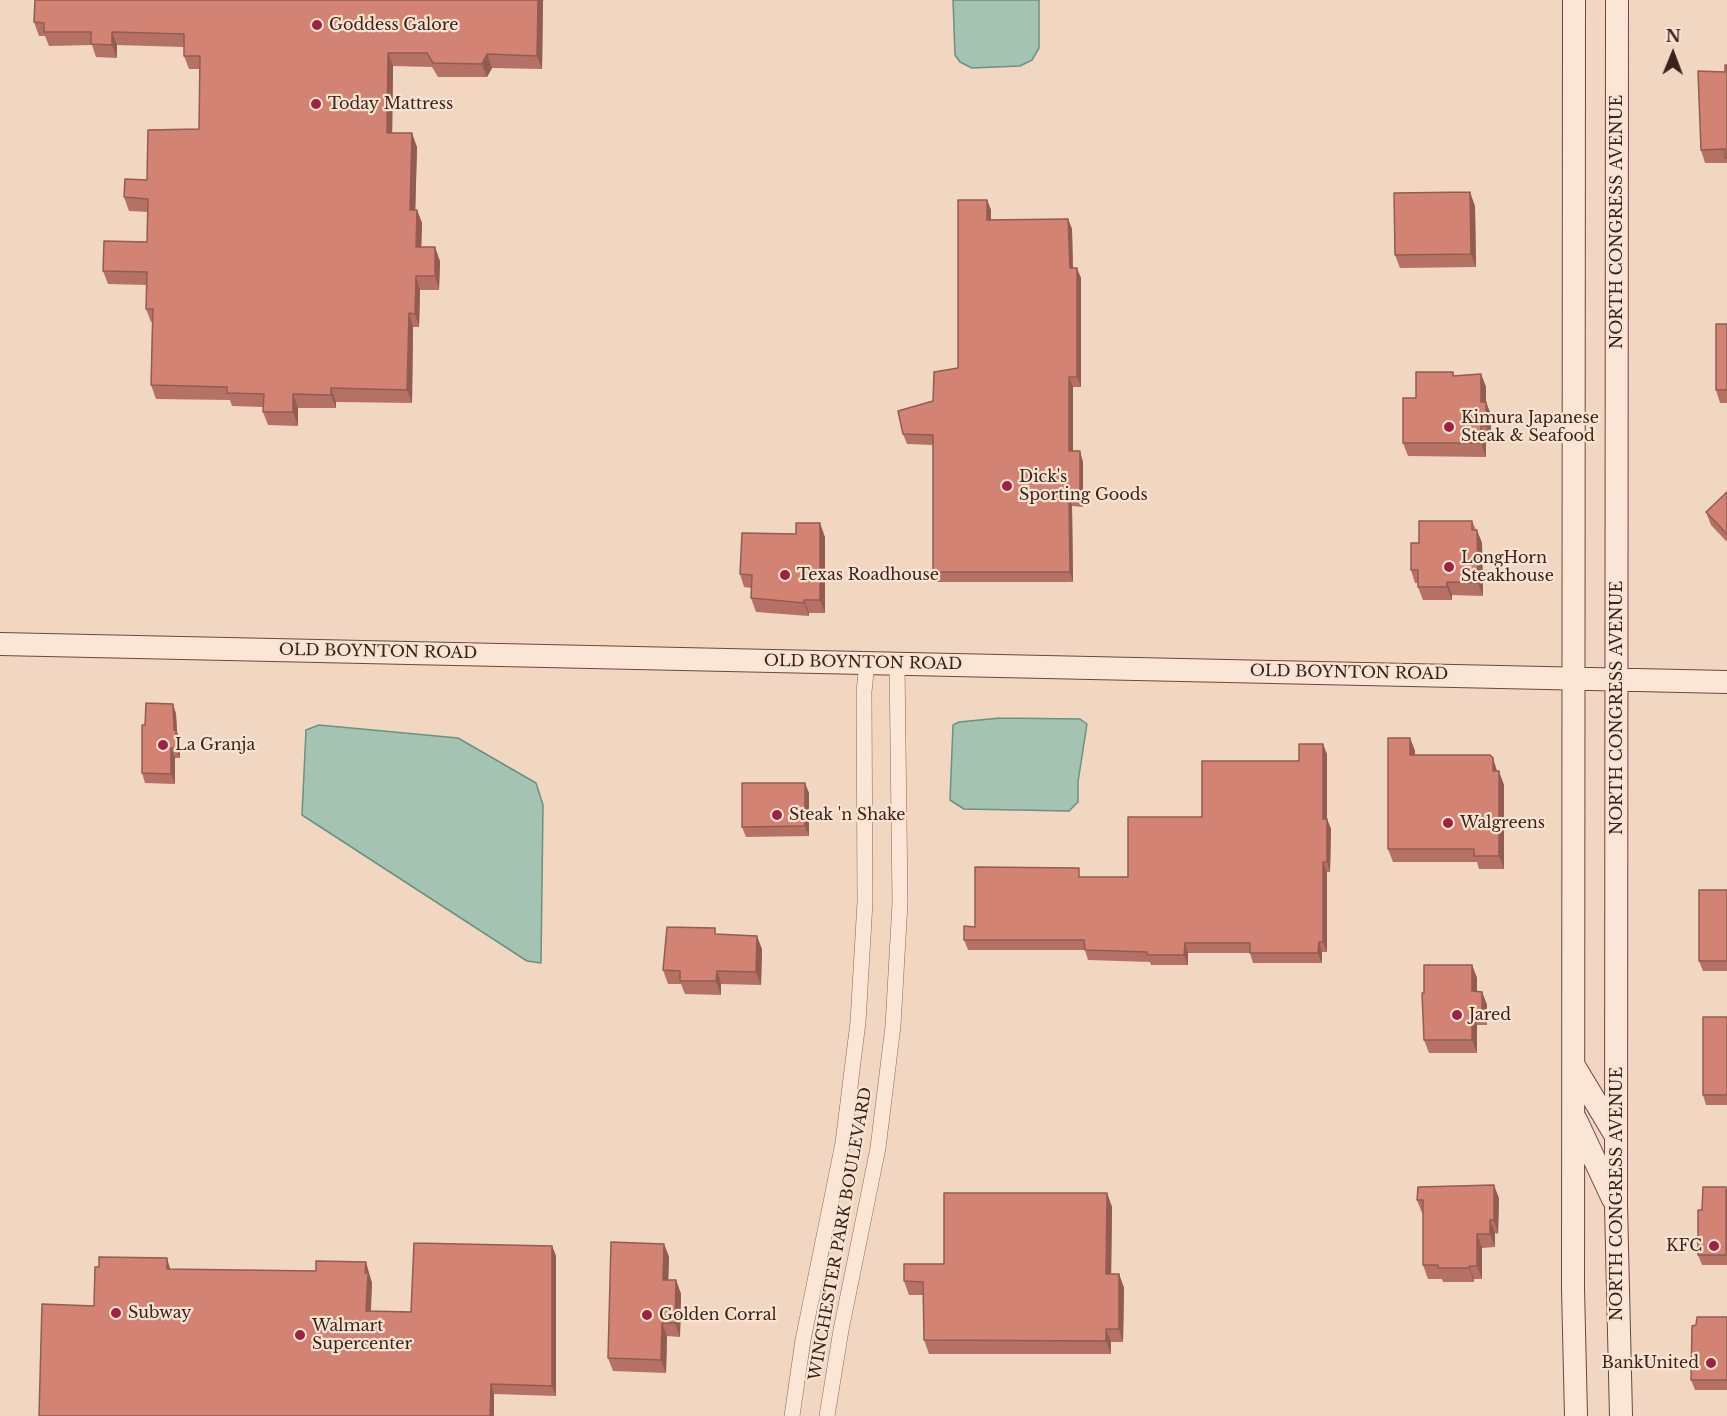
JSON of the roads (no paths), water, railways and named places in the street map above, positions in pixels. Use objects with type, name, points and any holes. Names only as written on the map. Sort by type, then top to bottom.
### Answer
[{"type":"main road","points":[[1574,0],[1576,1416]]},
{"type":"main road","name":"NORTH CONGRESS AVENUE","points":[[1617,0],[1616,1204],[1621,1416]]},
{"type":"main road","name":"OLD BOYNTON ROAD","points":[[0,644],[1727,682]]},
{"type":"main road","points":[[1574,1065],[1616,1136]]},
{"type":"main road","points":[[1574,1116],[1616,1204]]},
{"type":"street","name":"WINCHESTER PARK BOULEVARD","points":[[792,1416],[803,1340],[843,1143],[858,1023],[865,902],[864,692],[867,663]]},
{"type":"street","name":"WINCHESTER PARK BOULEVARD","points":[[827,1416],[841,1330],[878,1148],[893,1026],[900,903],[897,663]]},
{"type":"place","name":"Goddess Galore","points":[[317,25]]},
{"type":"place","name":"Today Mattress","points":[[316,104]]},
{"type":"place","name":"Kimura Japanese Steak & Seafood","points":[[1449,427]]},
{"type":"place","name":"Dick's Sporting Goods","points":[[1007,486]]},
{"type":"place","name":"LongHorn Steakhouse","points":[[1449,567]]},
{"type":"place","name":"Texas Roadhouse","points":[[785,575]]},
{"type":"place","name":"La Granja","points":[[163,745]]},
{"type":"place","name":"Steak 'n Shake","points":[[777,815]]},
{"type":"place","name":"Walgreens","points":[[1448,823]]},
{"type":"place","name":"Jared","points":[[1457,1015]]},
{"type":"place","name":"KFC","points":[[1714,1246]]},
{"type":"place","name":"Subway","points":[[116,1313]]},
{"type":"place","name":"Golden Corral","points":[[647,1315]]},
{"type":"place","name":"Walmart Supercenter","points":[[300,1335]]},
{"type":"place","name":"BankUnited","points":[[1711,1363]]}]
